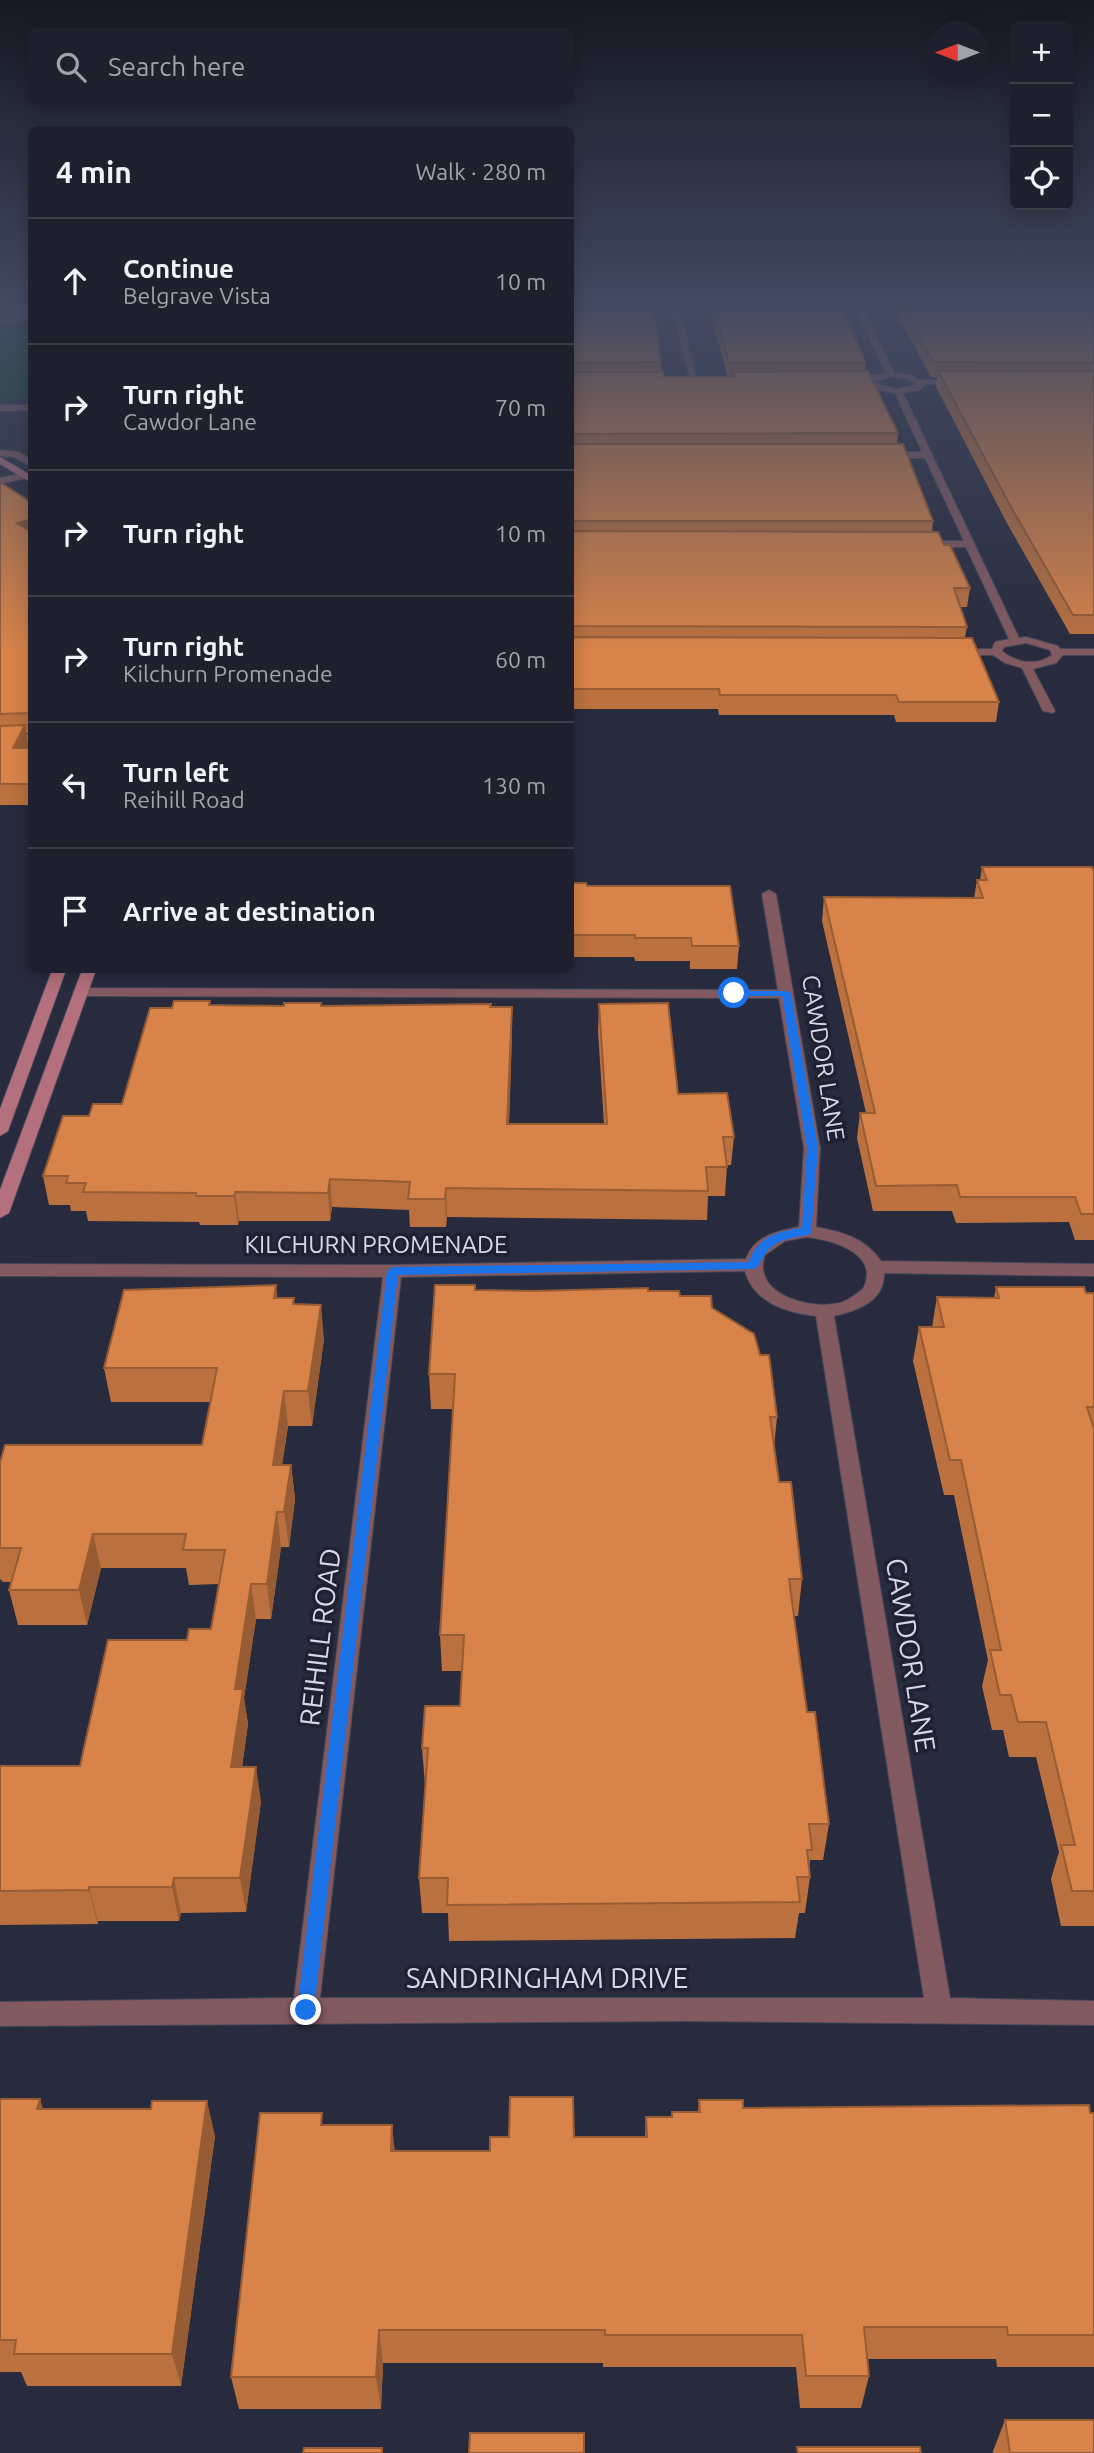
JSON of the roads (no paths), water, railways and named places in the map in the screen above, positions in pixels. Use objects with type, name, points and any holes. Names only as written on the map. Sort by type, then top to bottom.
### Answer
[{"type":"main road","points":[[0,460],[27,482]]},
{"type":"main road","points":[[3,478],[27,482]]},
{"type":"main road","points":[[7,740],[28,740]]},
{"type":"main road","points":[[0,1131],[59,973]]},
{"type":"main road","points":[[0,1213],[88,973]]},
{"type":"street","points":[[914,423],[1015,640]]},
{"type":"street","points":[[0,453],[16,454],[28,462]]},
{"type":"street","points":[[874,455],[929,455]]},
{"type":"street","points":[[902,544],[971,544]]},
{"type":"street","points":[[996,652],[999,644],[1015,640],[1046,644],[1058,652],[1094,652]]},
{"type":"street","points":[[939,652],[996,652],[1006,660],[1026,664],[1055,660],[1058,652]]},
{"type":"street","points":[[1026,664],[1049,712]]},
{"type":"street","name":"CAWDOR LANE","points":[[769,894],[812,1148],[807,1231]]},
{"type":"street","points":[[80,992],[786,993]]},
{"type":"street","points":[[807,1231],[828,1233],[863,1250],[875,1267],[876,1281],[869,1293],[855,1303],[824,1311],[802,1309],[782,1302],[766,1292],[756,1279],[753,1265],[758,1252],[769,1241],[785,1234],[807,1231]]},
{"type":"street","name":"KILCHURN PROMENADE","points":[[0,1270],[393,1271],[753,1265]]},
{"type":"street","points":[[875,1267],[1094,1270]]},
{"type":"street","name":"REIHILL ROAD","points":[[306,2010],[393,1271]]},
{"type":"street","name":"CAWDOR LANE","points":[[824,1311],[939,2010]]},
{"type":"street","name":"SANDRINGHAM DRIVE","points":[[0,2014],[306,2010],[939,2010],[1094,2013]]}]
